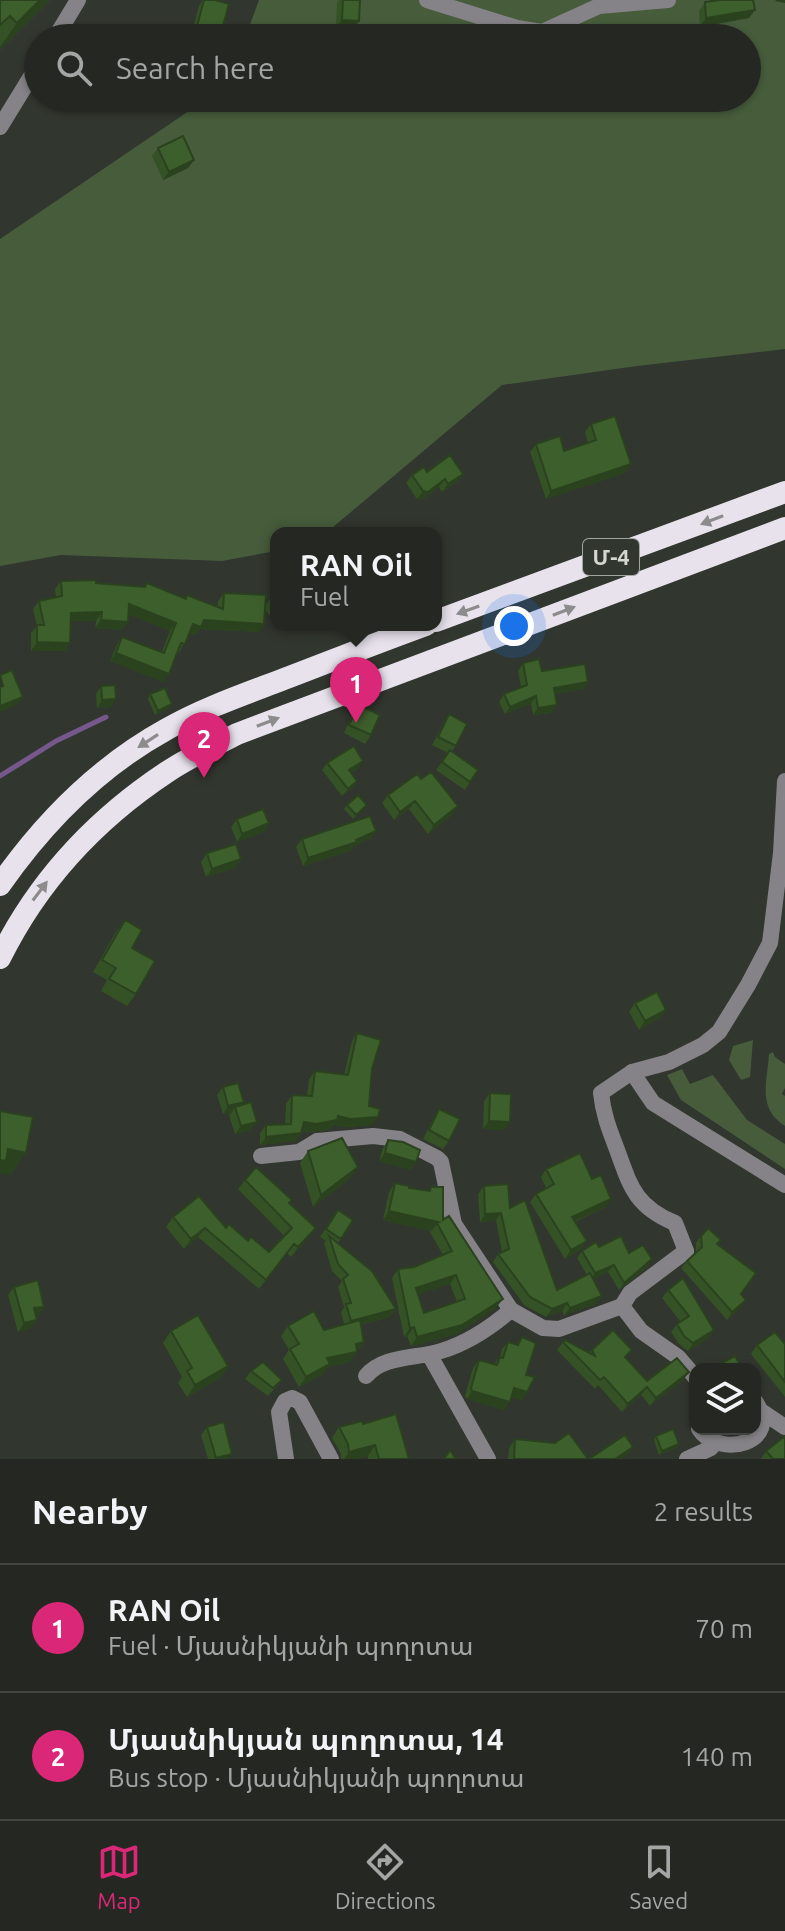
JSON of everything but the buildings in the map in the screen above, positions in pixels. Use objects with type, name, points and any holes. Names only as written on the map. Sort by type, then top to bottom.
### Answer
[{"type":"highway","name":"Մ-4","points":[[442,619],[785,492]]},
{"type":"highway","name":"Մ-4","points":[[0,958],[32,903],[95,827],[147,785],[195,755],[288,714],[785,528]]},
{"type":"highway","points":[[0,885],[29,843],[72,799],[121,759],[167,729],[230,699],[410,631]]},
{"type":"street","points":[[63,24],[78,0]]},
{"type":"street","points":[[427,0],[504,24]]},
{"type":"street","points":[[560,24],[599,6],[668,0]]},
{"type":"street","points":[[0,127],[24,88]]},
{"type":"street","points":[[261,1156],[299,1152],[317,1141],[373,1136],[400,1139],[441,1162],[454,1224],[511,1310],[543,1328],[559,1329],[622,1306],[630,1293],[686,1251],[675,1223],[660,1217],[642,1203],[626,1180],[603,1113],[601,1093],[632,1072],[669,1062],[703,1045],[719,1032],[748,985],[770,943],[781,853],[785,781]]},
{"type":"street","points":[[632,1072],[653,1103],[785,1185]]},
{"type":"street","points":[[622,1306],[641,1331],[678,1357],[689,1370]]},
{"type":"street","points":[[366,1376],[373,1367],[387,1361],[429,1354],[466,1342],[511,1310]]},
{"type":"street","points":[[429,1354],[488,1459]]},
{"type":"street","points":[[286,1459],[280,1409],[283,1402],[292,1398],[299,1401],[331,1459]]},
{"type":"street","points":[[761,1408],[781,1425]]},
{"type":"street","points":[[761,1432],[781,1425]]},
{"type":"street","points":[[703,1435],[711,1448],[727,1454],[738,1453],[756,1442],[760,1435]]},
{"type":"street","points":[[687,1459],[711,1448]]},
{"type":"green space","points":[[259,0],[785,0],[785,349],[502,385],[333,527],[270,527],[270,552],[222,561],[61,555],[0,566],[0,239],[187,112],[761,112],[761,24],[250,24]]},
{"type":"green space","points":[[753,1040],[750,1077],[741,1080],[729,1060],[733,1046]]},
{"type":"green space","points":[[773,1052],[785,1064],[782,1094],[785,1096],[785,1126],[776,1119],[767,1103],[769,1054]]},
{"type":"green space","points":[[682,1069],[690,1084],[713,1075],[747,1120],[785,1144],[785,1169],[681,1100],[667,1075]]},
{"type":"waterway","points":[[0,776],[56,741],[106,717]]},
{"type":"place","name":"RAN Oil","points":[[356,723]]},
{"type":"place","name":"Մյասնիկյան պողոտա, 14","points":[[204,778]]}]
